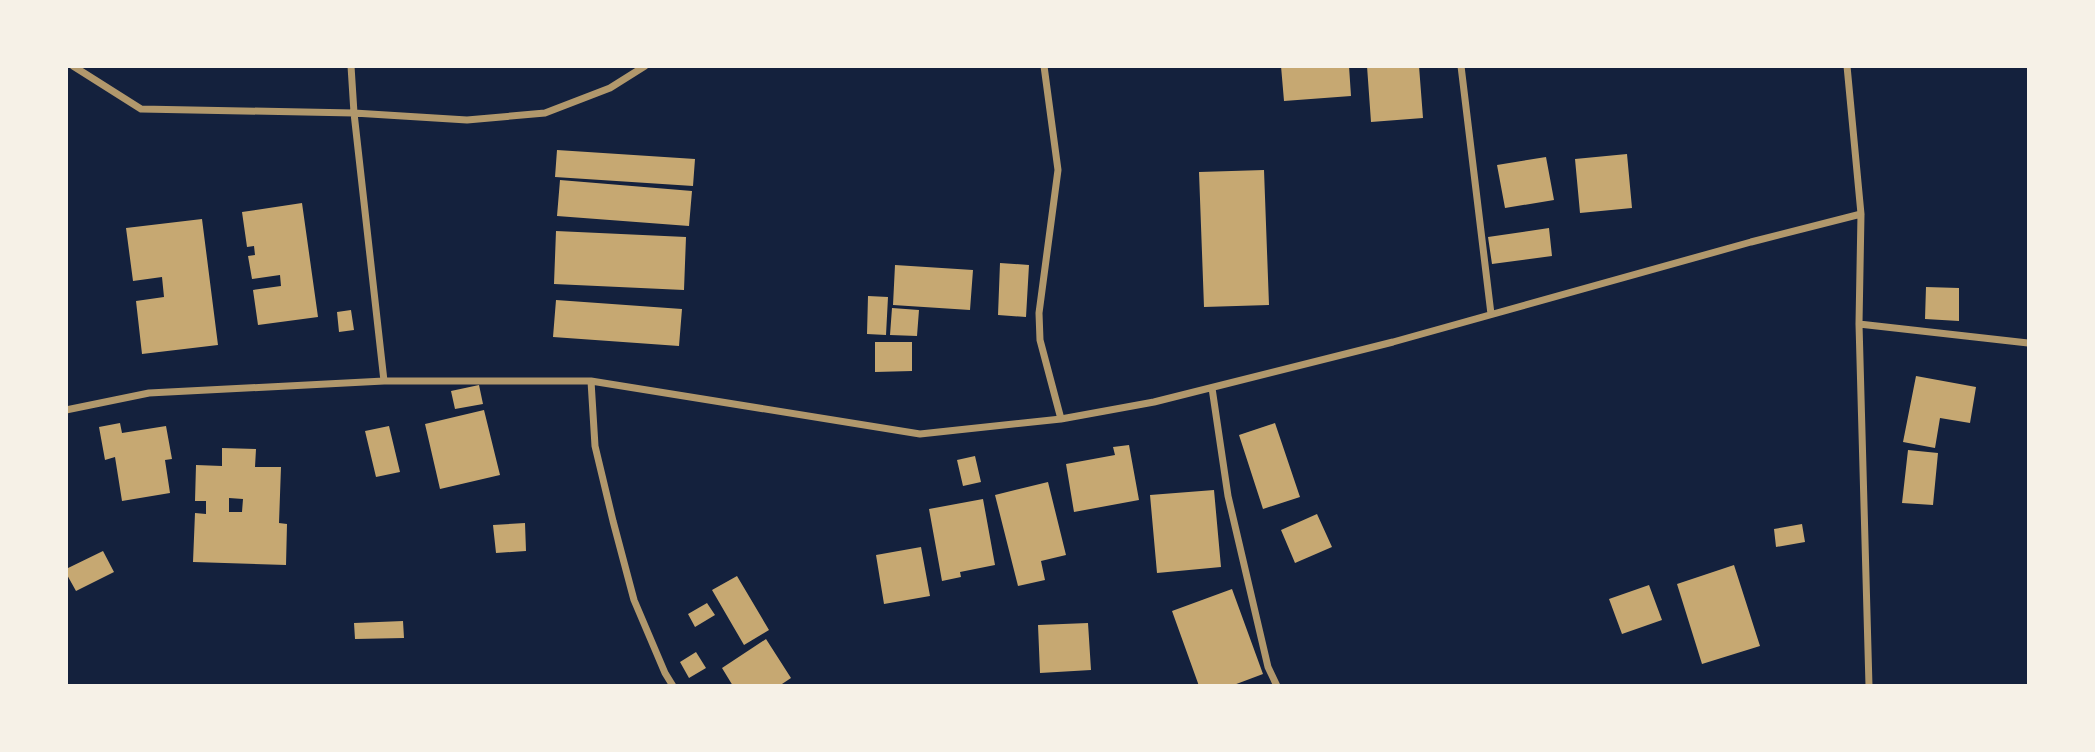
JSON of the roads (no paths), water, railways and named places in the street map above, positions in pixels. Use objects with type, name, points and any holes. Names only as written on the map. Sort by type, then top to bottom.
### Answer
[{"type":"street","points":[[73,66],[141,109],[354,114],[467,120],[545,114],[610,88],[645,66]]},
{"type":"street","points":[[351,66],[384,382]]},
{"type":"street","points":[[1044,66],[1058,170],[1039,313],[1040,340],[1061,419]]},
{"type":"street","points":[[1461,66],[1491,314]]},
{"type":"street","points":[[1847,66],[1861,214],[1859,324],[1870,685]]},
{"type":"street","points":[[66,410],[149,393],[384,382],[592,382],[920,435],[1061,419],[1154,402],[1393,342],[1861,214]]},
{"type":"street","points":[[1859,324],[2028,343]]},
{"type":"street","points":[[592,382],[595,446],[634,600],[665,673],[673,685]]},
{"type":"street","points":[[1212,388],[1228,496],[1268,667],[1277,685]]}]
